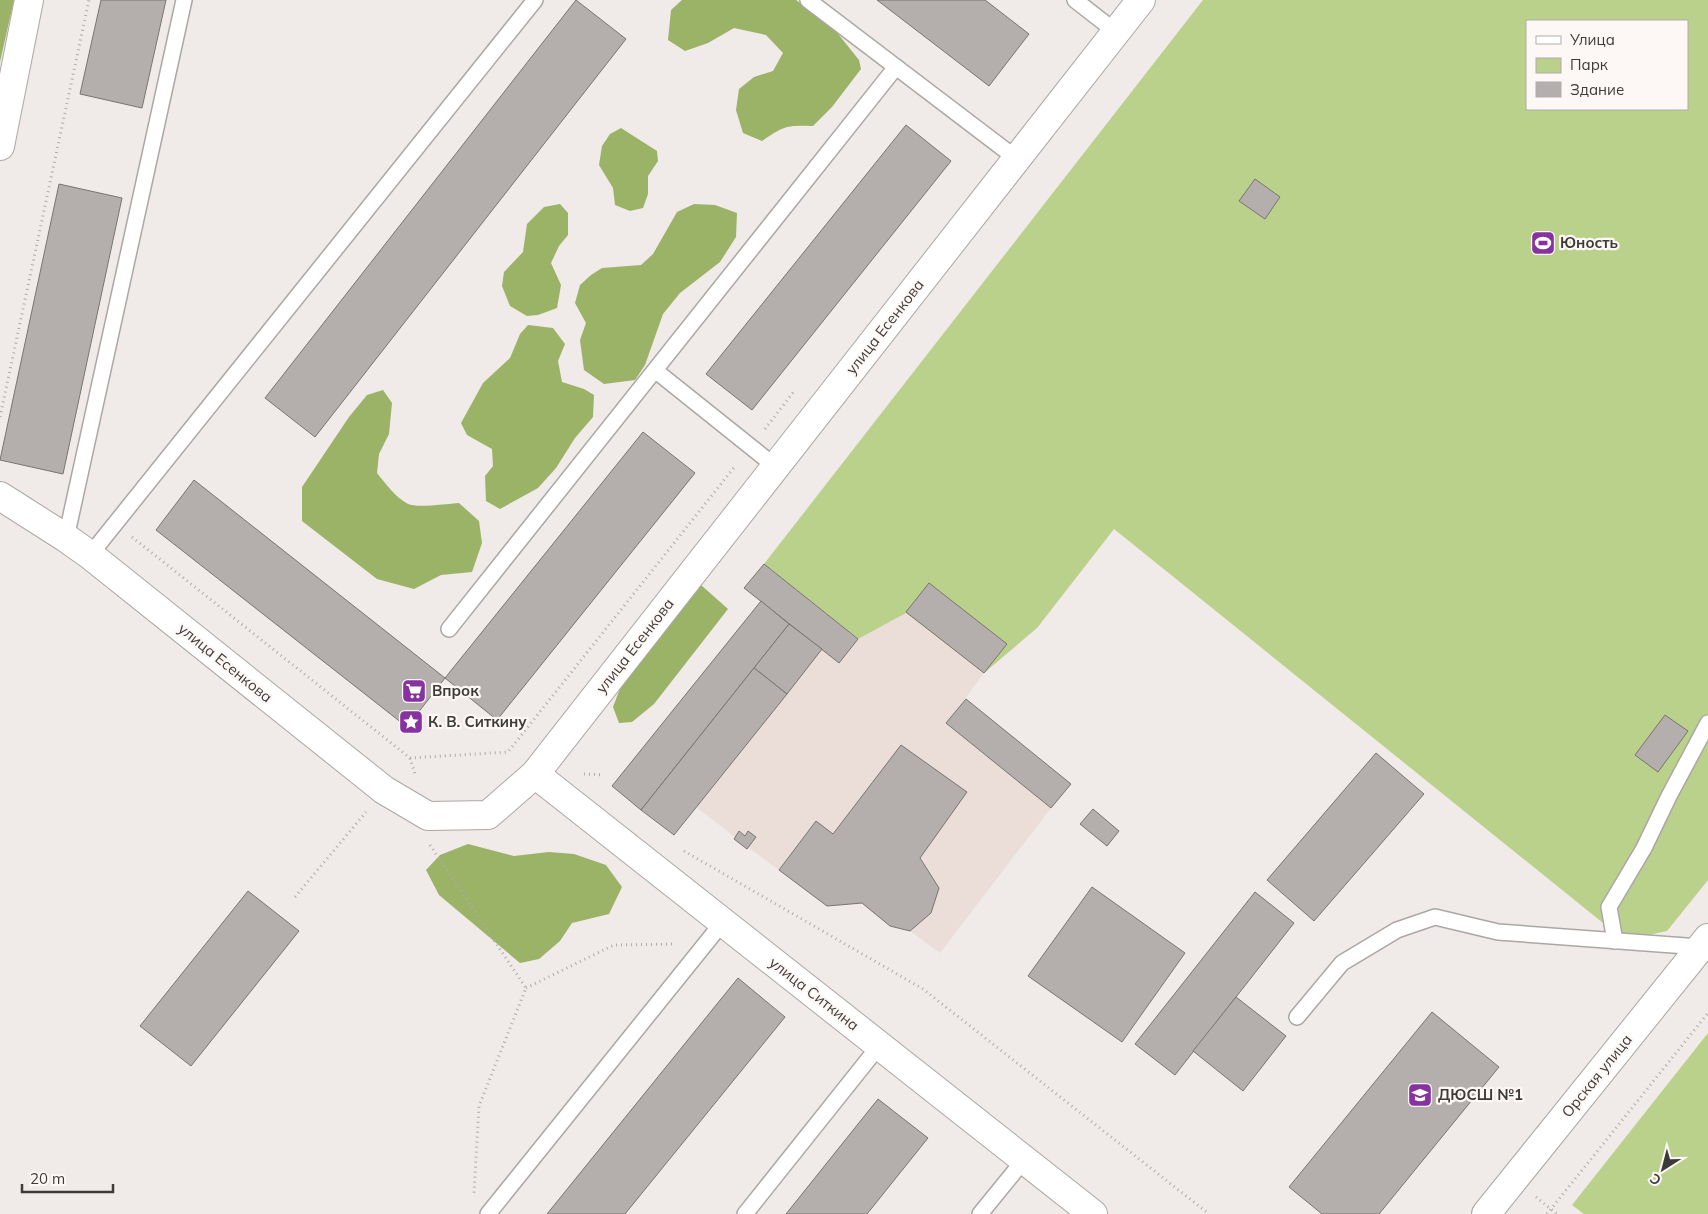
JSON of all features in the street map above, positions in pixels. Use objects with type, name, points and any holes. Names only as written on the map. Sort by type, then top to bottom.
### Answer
[{"type":"street","points":[[0,146],[29,0]]},
{"type":"street","name":"улица Есенкова","points":[[0,496],[90,555],[384,790],[428,816],[488,815],[535,774],[1141,0]]},
{"type":"street","name":"улица Ситкина","points":[[535,774],[715,932],[879,1046],[1093,1214]]},
{"type":"street","name":"Орская улица","points":[[1486,1214],[1706,946]]},
{"type":"lane","points":[[66,538],[184,0]]},
{"type":"lane","points":[[90,555],[535,0]]},
{"type":"lane","points":[[808,0],[1017,159]]},
{"type":"lane","points":[[1075,0],[1116,32]]},
{"type":"lane","points":[[449,629],[896,67]]},
{"type":"lane","points":[[656,371],[776,467]]},
{"type":"lane","points":[[1614,941],[1609,907],[1644,848],[1708,723]]},
{"type":"lane","points":[[1297,1017],[1342,963],[1397,930],[1435,918],[1498,932],[1706,946]]},
{"type":"lane","points":[[488,1214],[715,932]]},
{"type":"lane","points":[[745,1214],[879,1046]]},
{"type":"lane","points":[[980,1214],[1024,1160]]},
{"type":"path","points":[[0,417],[89,0]]},
{"type":"path","points":[[295,897],[410,758],[508,752],[800,384]]},
{"type":"path","points":[[116,524],[410,758],[428,816],[430,847],[526,988]]},
{"type":"path","points":[[553,696],[579,717]]},
{"type":"path","points":[[590,780],[583,774],[603,775]]},
{"type":"path","points":[[677,847],[923,988],[1209,1214]]},
{"type":"path","points":[[474,1194],[479,1106],[526,988],[614,945],[715,932]]},
{"type":"path","points":[[1547,1214],[1708,1013]]},
{"type":"shaded area","points":[[906,612],[984,673],[947,723],[1051,808],[940,953],[910,931],[890,926],[862,904],[827,906],[748,847],[756,837],[748,831],[745,836],[739,832],[735,837],[696,807],[822,649],[839,663],[858,639]]},
{"type":"green space","points":[[0,0],[14,0],[0,62]]},
{"type":"green space","points":[[682,0],[796,0],[831,25],[859,60],[861,69],[832,107],[813,126],[786,128],[775,132],[762,141],[743,133],[736,110],[739,89],[754,77],[773,71],[783,53],[766,35],[734,28],[708,43],[685,51],[668,40],[671,10]]},
{"type":"green space","points":[[1203,0],[1708,0],[1708,880],[1667,931],[1639,937],[1613,931],[1114,529],[1037,628],[984,673],[906,613],[858,639],[764,564]]},
{"type":"green space","points":[[621,128],[657,151],[658,161],[648,176],[648,194],[643,208],[630,211],[615,205],[613,188],[599,165],[602,146],[610,134]]},
{"type":"green space","points":[[560,204],[568,213],[568,235],[559,246],[551,263],[561,285],[557,308],[538,315],[527,316],[510,306],[502,286],[504,272],[523,252],[527,224],[544,207]]},
{"type":"green space","points":[[694,204],[715,205],[737,213],[736,237],[720,262],[680,293],[663,314],[645,365],[635,380],[604,384],[584,370],[580,340],[586,323],[575,303],[580,285],[602,268],[641,265],[653,254],[677,212]]},
{"type":"green space","points":[[528,325],[553,328],[565,344],[558,361],[562,382],[584,389],[594,395],[593,417],[575,438],[556,468],[538,488],[500,509],[486,501],[485,476],[493,466],[492,449],[467,435],[461,423],[483,383],[510,358],[520,334]]},
{"type":"green space","points":[[383,390],[392,403],[389,434],[379,454],[377,473],[395,494],[408,504],[425,506],[459,503],[479,521],[482,543],[472,572],[441,575],[414,589],[377,579],[302,521],[302,487],[349,417],[367,395]]},
{"type":"green space","points":[[701,585],[728,609],[654,704],[632,722],[619,723],[613,707],[621,686]]},
{"type":"green space","points":[[468,844],[514,856],[549,852],[574,854],[606,865],[622,887],[609,914],[572,923],[560,941],[539,959],[520,963],[439,895],[426,870],[440,855]]},
{"type":"green space","points":[[1708,1033],[1708,1214],[1584,1214],[1572,1205]]},
{"type":"building","points":[[101,0],[166,0],[142,108],[80,94]]},
{"type":"building","points":[[576,0],[626,39],[315,437],[265,398]]},
{"type":"building","points":[[877,0],[985,0],[1029,34],[989,86]]},
{"type":"building","points":[[906,125],[951,161],[752,410],[706,374]]},
{"type":"building","points":[[1255,179],[1280,197],[1265,219],[1239,201]]},
{"type":"building","points":[[59,184],[122,198],[63,474],[0,460]]},
{"type":"building","points":[[643,432],[695,473],[497,720],[445,678]]},
{"type":"building","points":[[194,480],[445,678],[407,727],[156,530]]},
{"type":"building","points":[[764,564],[858,639],[839,663],[744,588]]},
{"type":"building","points":[[929,583],[1007,644],[984,673],[906,612]]},
{"type":"building","points":[[761,601],[789,624],[641,810],[612,786]]},
{"type":"building","points":[[789,624],[822,649],[787,694],[754,668]]},
{"type":"building","points":[[754,668],[787,694],[674,835],[641,810]]},
{"type":"building","points":[[966,699],[1071,784],[1051,808],[946,723]]},
{"type":"building","points":[[1665,715],[1688,731],[1658,772],[1635,755]]},
{"type":"building","points":[[901,745],[967,792],[920,858],[939,888],[931,913],[910,931],[890,926],[862,903],[827,906],[779,870],[816,821],[833,834]]},
{"type":"building","points":[[1376,753],[1424,794],[1314,921],[1267,880]]},
{"type":"building","points":[[1093,809],[1119,831],[1107,846],[1080,824]]},
{"type":"building","points":[[739,831],[745,836],[748,831],[756,837],[747,849],[734,839]]},
{"type":"building","points":[[1092,887],[1185,953],[1122,1042],[1028,976]]},
{"type":"building","points":[[248,891],[299,931],[191,1066],[140,1026]]},
{"type":"building","points":[[1255,892],[1294,923],[1175,1075],[1135,1044]]},
{"type":"building","points":[[738,978],[785,1017],[625,1214],[547,1214]]},
{"type":"building","points":[[1236,997],[1286,1036],[1243,1091],[1193,1051]]},
{"type":"building","name":"ДЮСШ №1","points":[[1432,1012],[1499,1067],[1379,1214],[1322,1214],[1289,1187]]},
{"type":"building","points":[[878,1099],[928,1138],[867,1214],[786,1214]]},
{"type":"place","name":"Юность","points":[[1543,243]]},
{"type":"place","name":"Впрок","points":[[414,691]]},
{"type":"place","name":"К. В. Ситкину","points":[[411,722]]},
{"type":"place","name":"ДЮСШ №1","points":[[1420,1095]]}]
